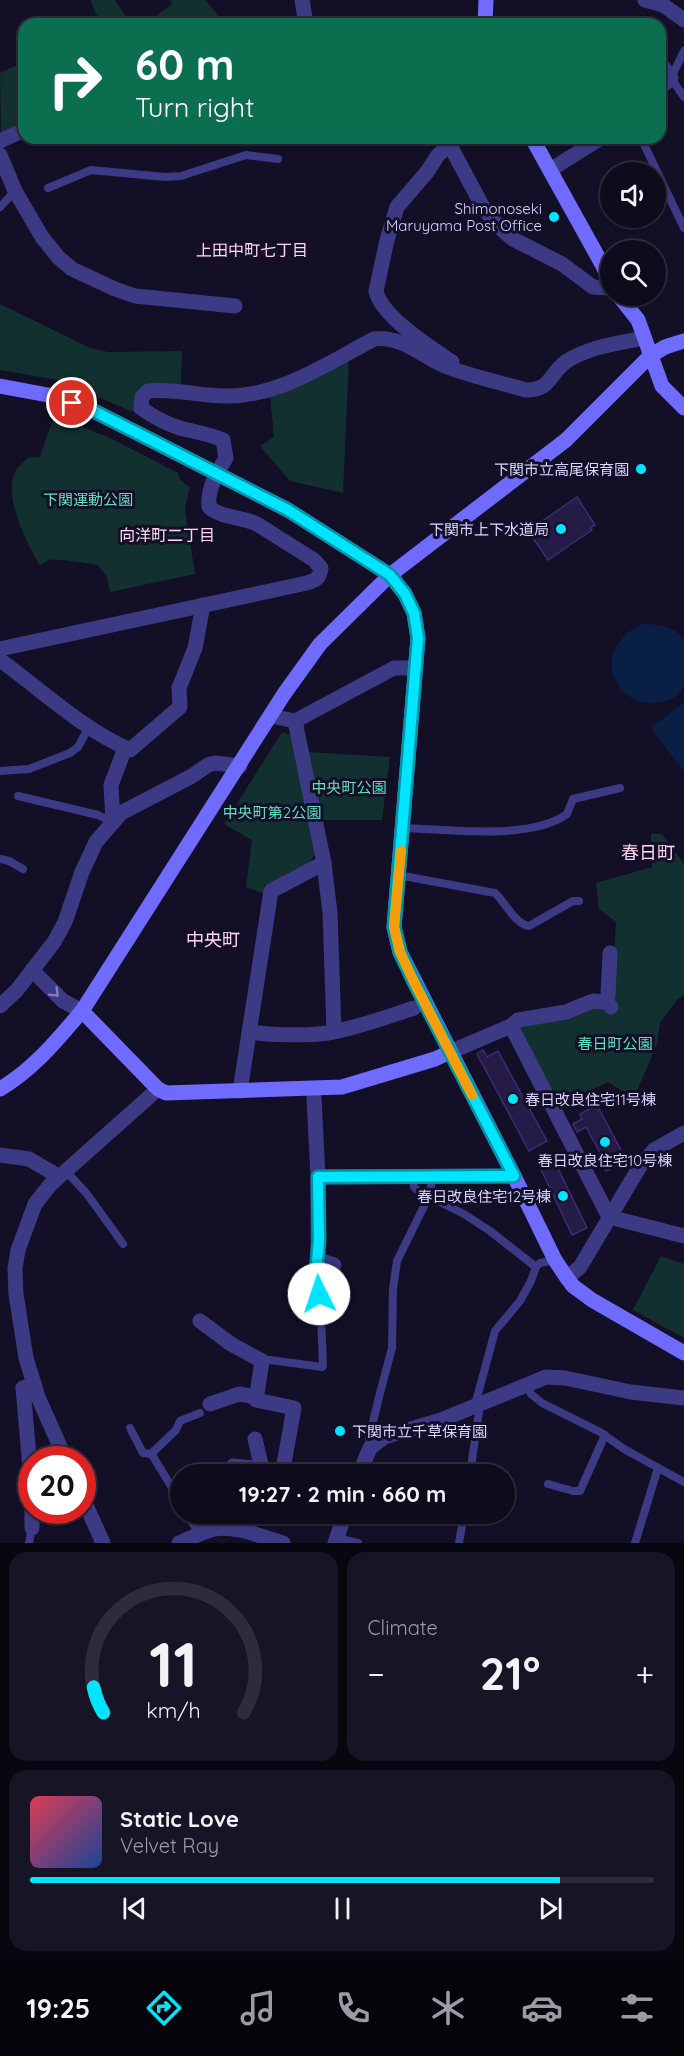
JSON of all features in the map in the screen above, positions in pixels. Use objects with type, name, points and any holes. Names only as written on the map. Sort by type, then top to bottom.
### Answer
[{"type":"street","points":[[302,0],[305,18]]},
{"type":"street","points":[[484,18],[486,0]]},
{"type":"street","points":[[645,0],[663,5],[684,20]]},
{"type":"street","points":[[0,141],[18,133]]},
{"type":"street","points":[[446,144],[427,172],[397,207],[376,291],[387,312],[429,347],[472,375]]},
{"type":"street","points":[[449,144],[484,208],[499,227],[513,239],[562,264],[593,287],[600,287]]},
{"type":"street","points":[[535,144],[600,261]]},
{"type":"street","points":[[550,170],[591,144]]},
{"type":"street","points":[[0,155],[15,191],[42,237],[58,257],[72,269],[135,296],[235,306]]},
{"type":"street","points":[[627,306],[638,320],[662,386],[684,408]]},
{"type":"street","points":[[0,649],[308,583],[317,579],[321,574],[321,568],[314,560],[257,524],[215,512],[209,507],[210,490],[226,458],[223,440],[208,434],[179,428],[147,413],[141,408],[142,397],[148,391],[181,391],[226,396],[270,391],[374,339],[382,338],[395,340],[429,360],[452,369],[526,390],[537,390],[547,384],[559,367],[585,352],[644,338]]},
{"type":"street","points":[[0,1089],[27,1071],[48,1051],[82,1011],[271,716],[320,644],[390,575],[566,440],[650,356],[665,347],[684,341]]},
{"type":"street","points":[[0,386],[48,395],[88,408],[217,473],[288,510],[390,575],[405,594],[414,613],[418,638],[394,927],[396,939],[414,982],[555,1260],[567,1278],[573,1286],[592,1300],[684,1353]]},
{"type":"street","points":[[0,660],[74,718],[130,750],[180,707],[179,688],[195,648],[203,605]]},
{"type":"street","points":[[271,716],[295,721],[394,668],[415,668]]},
{"type":"street","points":[[295,721],[324,863],[330,913],[334,1031]]},
{"type":"street","points":[[113,822],[111,785],[125,748]]},
{"type":"street","points":[[0,1006],[17,990],[54,942],[65,922],[82,872],[96,842],[121,813],[192,776],[208,765],[215,763],[240,766]]},
{"type":"street","points":[[240,1091],[271,891],[324,863]]},
{"type":"street","points":[[32,970],[63,1001],[82,1011],[158,1089],[166,1093],[177,1093],[342,1087],[435,1059],[511,1026],[518,1020],[566,1012],[593,1001],[608,1004],[610,953]]},
{"type":"street","points":[[249,1032],[272,1034],[334,1031],[414,1008]]},
{"type":"street","points":[[511,1026],[609,1217],[684,1236]]},
{"type":"street","points":[[60,1446],[26,1358],[16,1294],[15,1268],[25,1228],[35,1204],[62,1173],[158,1089]]},
{"type":"street","points":[[314,1098],[318,1177],[316,1272],[320,1289]]},
{"type":"street","points":[[567,1278],[580,1267],[639,1168],[654,1150],[684,1133]]},
{"type":"street","points":[[0,1155],[29,1159],[62,1173]]},
{"type":"street","points":[[318,1177],[514,1176]]},
{"type":"street","points":[[318,1260],[334,1265]]},
{"type":"street","points":[[200,1321],[231,1344],[262,1362],[256,1400],[294,1408],[284,1464]]},
{"type":"street","points":[[363,1464],[370,1448],[384,1437],[441,1420],[546,1377],[555,1376],[631,1392],[684,1398]]},
{"type":"street","points":[[28,1446],[23,1388],[34,1383]]},
{"type":"street","points":[[205,1409],[239,1394],[257,1396]]},
{"type":"street","points":[[255,1440],[262,1464]]},
{"type":"street","points":[[95,1524],[103,1543]]},
{"type":"street","points":[[336,1540],[342,1524]]},
{"type":"street","points":[[179,1543],[215,1529],[226,1529],[283,1543]]},
{"type":"lane","points":[[684,51],[666,83],[684,97]]},
{"type":"lane","points":[[644,144],[684,228]]},
{"type":"lane","points":[[48,188],[91,170],[165,177],[181,176],[246,155],[278,159]]},
{"type":"lane","points":[[0,207],[15,191]]},
{"type":"lane","points":[[0,771],[29,769],[70,753],[78,747],[88,727]]},
{"type":"lane","points":[[402,828],[502,832],[544,825],[567,814],[573,799],[620,788]]},
{"type":"lane","points":[[18,796],[98,814],[113,822]]},
{"type":"lane","points":[[2,863],[23,869]]},
{"type":"lane","points":[[398,875],[495,893],[519,921],[529,926],[573,901],[579,901]]},
{"type":"lane","points":[[62,1173],[87,1194],[123,1244]]},
{"type":"lane","points":[[413,1176],[414,1187],[490,1231],[536,1267]]},
{"type":"lane","points":[[370,1448],[369,1438],[392,1347],[393,1289],[397,1261],[429,1196],[433,1176]]},
{"type":"lane","points":[[471,1464],[477,1406],[495,1331],[520,1301],[536,1267],[540,1263],[555,1260]]},
{"type":"lane","points":[[262,1362],[270,1360],[322,1368],[320,1289]]},
{"type":"lane","points":[[526,1385],[531,1394],[542,1403],[605,1435],[624,1449],[684,1482]]},
{"type":"lane","points":[[151,1454],[176,1430],[180,1421],[205,1409]]},
{"type":"lane","points":[[130,1428],[143,1452],[151,1454],[170,1485]]},
{"type":"lane","points":[[548,1484],[579,1491],[605,1435]]},
{"type":"lane","points":[[635,1543],[658,1468]]},
{"type":"lane","points":[[193,1524],[199,1534]]},
{"type":"lane","points":[[459,1543],[462,1524]]},
{"type":"lane","points":[[336,1540],[358,1543]]},
{"type":"green space","points":[[90,0],[115,0],[127,18],[98,18]]},
{"type":"green space","points":[[170,0],[206,0],[220,18],[153,18],[172,4]]},
{"type":"green space","points":[[18,65],[18,125],[1,133],[0,73]]},
{"type":"green space","points":[[0,304],[90,348],[108,352],[182,351],[181,386],[143,388],[133,412],[58,380],[0,370]]},
{"type":"green space","points":[[349,357],[343,493],[290,481],[260,446],[274,437],[270,397]]},
{"type":"green space","name":"下関運動公園","points":[[54,416],[108,437],[178,473],[180,480],[190,487],[185,509],[195,574],[110,592],[107,577],[98,565],[48,560],[40,566],[18,520],[14,507],[12,482],[19,466],[28,458],[40,457]]},
{"type":"green space","name":"中央町第2公園","points":[[282,732],[290,735],[316,851],[309,864],[264,886],[264,894],[246,887],[252,840],[224,824]]},
{"type":"green space","name":"中央町公園","points":[[307,752],[390,757],[382,820],[322,820]]},
{"type":"green space","name":"春日町公園","points":[[651,834],[662,834],[684,864],[684,995],[677,1000],[660,1023],[657,1044],[636,1093],[627,1094],[608,1082],[593,1089],[566,1108],[557,1106],[518,1029],[520,1024],[611,998],[616,922],[599,909],[596,883],[652,867]]},
{"type":"green space","points":[[661,1256],[684,1264],[684,1338],[633,1310]]},
{"type":"water","points":[[643,624],[660,625],[671,629],[684,641],[683,687],[679,694],[665,701],[648,703],[632,698],[618,685],[613,675],[613,654],[617,645],[633,629]]},
{"type":"water","points":[[684,703],[684,771],[652,730],[653,726]]},
{"type":"building","name":"下関市上下水道局","points":[[577,497],[595,525],[590,528],[592,530],[548,560],[528,531]]},
{"type":"building","name":"春日改良住宅11号棟","points":[[483,1050],[487,1057],[498,1051],[547,1141],[529,1151],[477,1054]]},
{"type":"building","name":"春日改良住宅10号棟","points":[[597,1105],[622,1152],[613,1157],[618,1165],[606,1171],[602,1164],[605,1162],[586,1127],[577,1132],[573,1124],[582,1119],[580,1114]]},
{"type":"building","name":"春日改良住宅12号棟","points":[[553,1158],[587,1228],[572,1235],[539,1165]]},
{"type":"slow traffic","points":[[401,851],[394,927],[396,939],[414,982],[472,1095]]},
{"type":"place","name":"Shimonoseki Maruyama Post Office","points":[[554,217]]},
{"type":"place","name":"下関市立高尾保育園","points":[[641,469]]},
{"type":"place","name":"下関市上下水道局","points":[[561,529]]},
{"type":"place","name":"春日改良住宅11号棟","points":[[513,1099]]},
{"type":"place","name":"春日改良住宅10号棟","points":[[605,1142]]},
{"type":"place","name":"春日改良住宅12号棟","points":[[563,1196]]},
{"type":"place","name":"下関市立千草保育園","points":[[340,1431]]},
{"type":"district","name":"上田中町七丁目","points":[[252,250]]},
{"type":"district","name":"向洋町二丁目","points":[[167,535]]},
{"type":"district","name":"春日町","points":[[648,852]]},
{"type":"district","name":"中央町","points":[[213,939]]},
{"type":"route","points":[[72,403],[88,408],[288,510],[390,575],[405,594],[414,613],[418,638],[394,927],[396,939],[414,982],[514,1176],[318,1177],[319,1240],[316,1272],[319,1294]]}]
